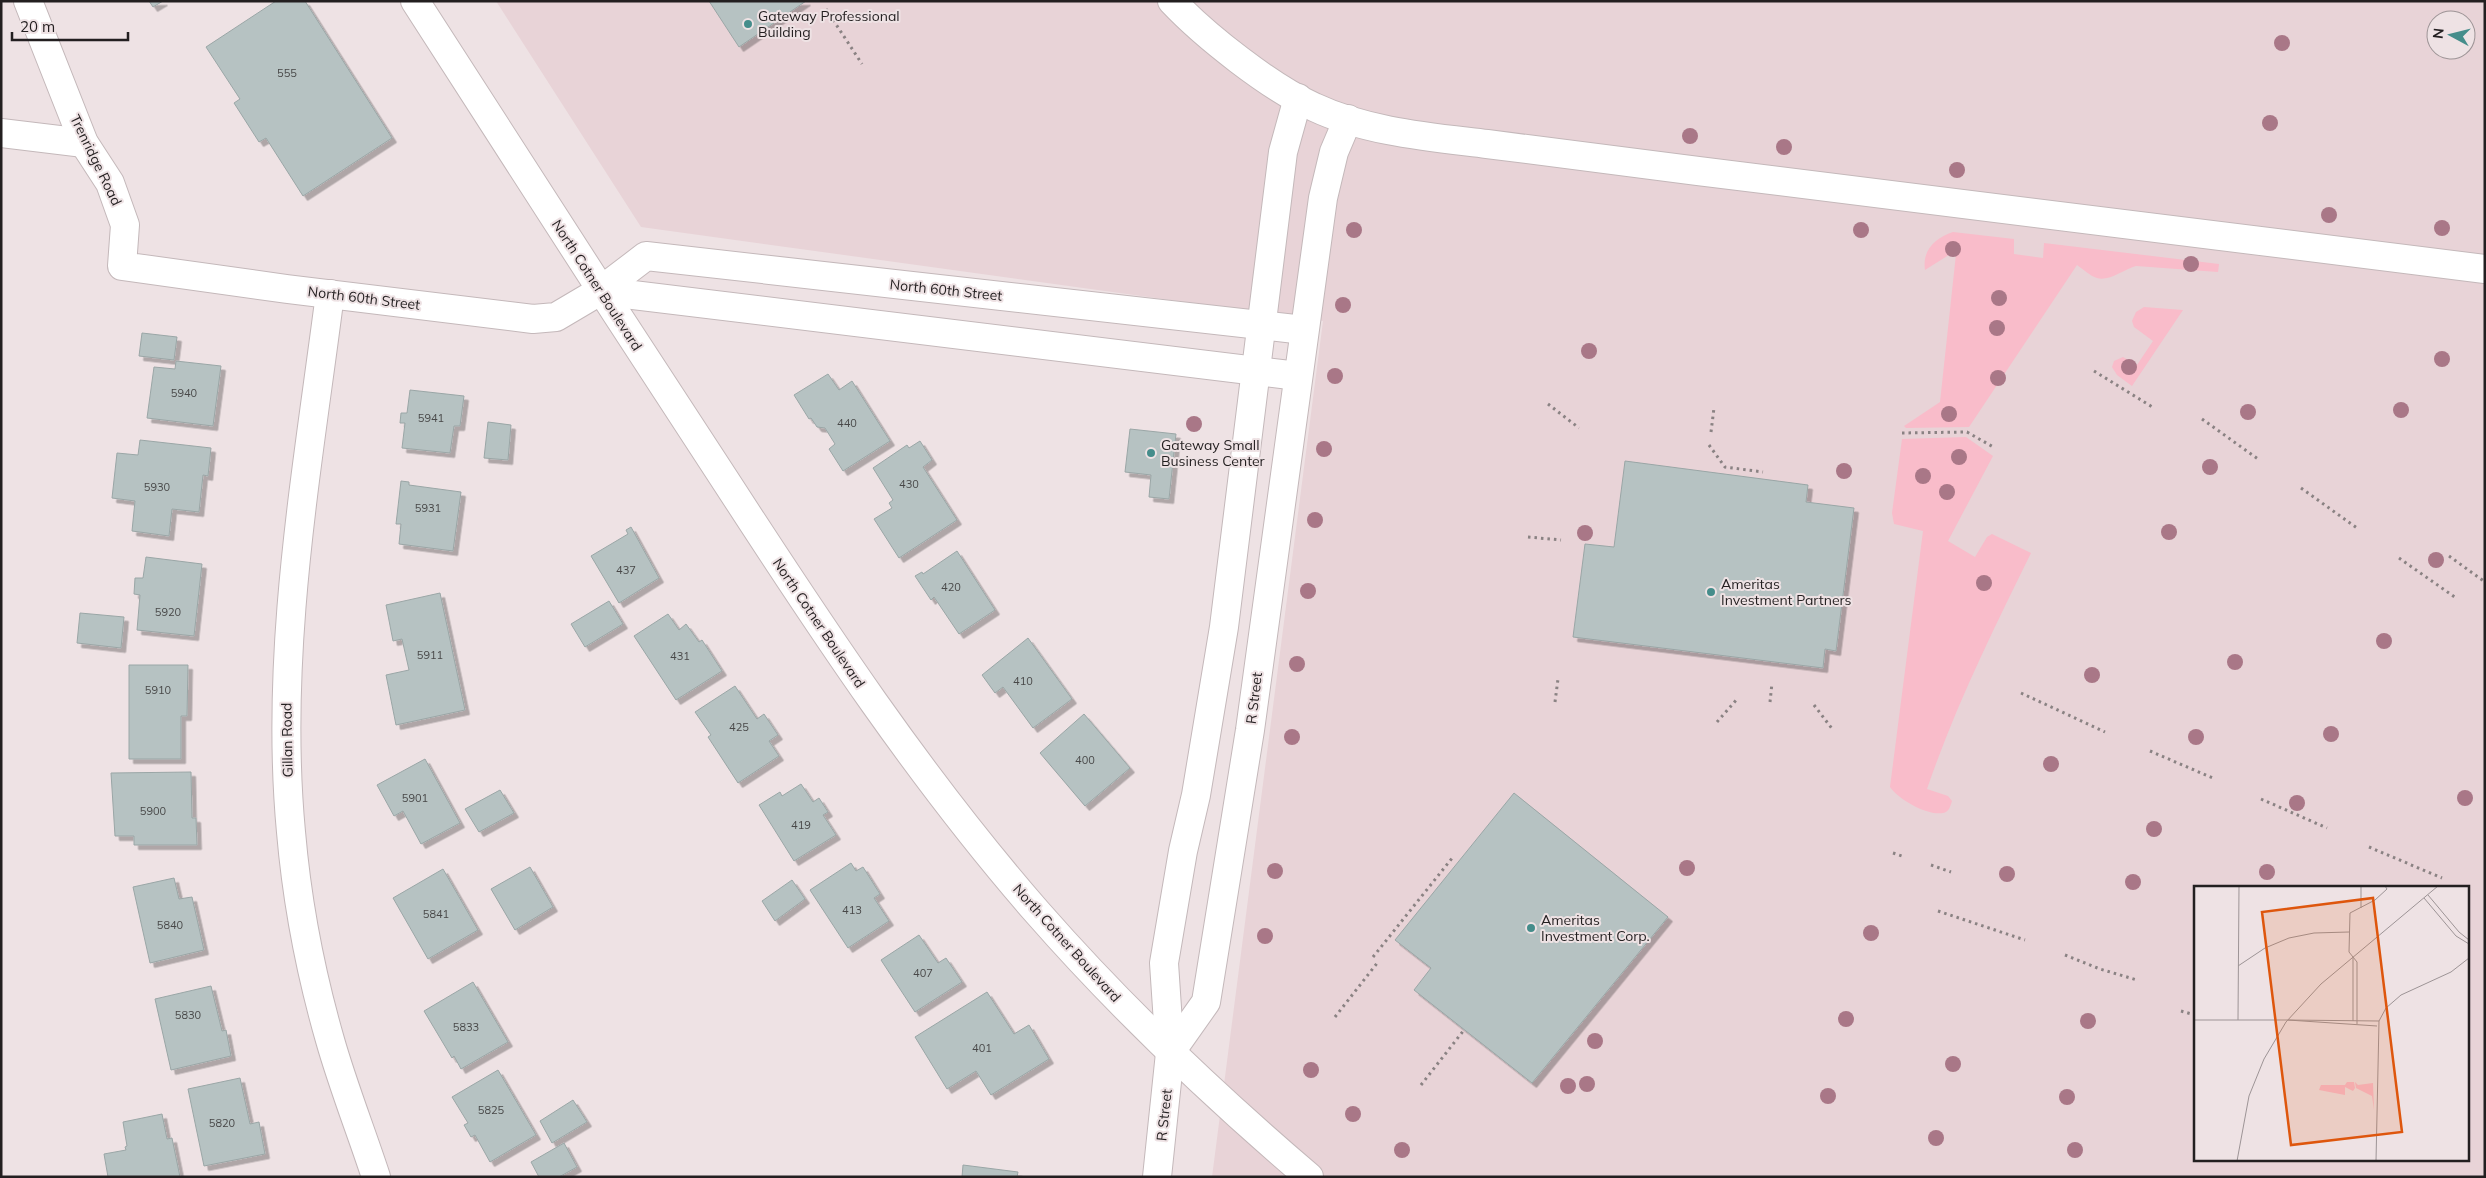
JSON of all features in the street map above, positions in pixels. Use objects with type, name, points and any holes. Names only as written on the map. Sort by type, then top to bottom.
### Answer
[{"type":"street","name":"Trenridge Road","points":[[28,1],[84,143],[110,183],[125,225],[122,266]]},
{"type":"street","name":"North Cotner Boulevard","points":[[414,1],[600,291],[838,653],[934,786],[1036,911],[1121,1005],[1236,1115],[1309,1177]]},
{"type":"street","points":[[1172,1],[1206,32],[1258,73],[1314,107],[1348,120],[1428,137],[2485,269]]},
{"type":"street","name":"R Street","points":[[1157,1177],[1170,1053],[1164,963],[1183,851],[1200,776],[1222,637],[1284,152],[1298,98]]},
{"type":"street","name":"R Street","points":[[1170,1053],[1206,1002],[1250,730],[1323,198],[1334,152],[1348,120]]},
{"type":"street","points":[[1,133],[84,143]]},
{"type":"street","name":"North 60th Street","points":[[122,266],[533,319],[556,317],[600,291],[646,256],[1304,330]]},
{"type":"street","points":[[600,291],[1298,376]]},
{"type":"street","name":"Gillan Road","points":[[330,294],[290,611],[286,723],[288,778],[291,833],[299,890],[317,988],[330,1040],[376,1177]]},
{"type":"path","points":[[826,9],[862,64]]},
{"type":"path","points":[[2094,371],[2154,408]]},
{"type":"path","points":[[1548,404],[1579,428]]},
{"type":"path","points":[[1711,432],[1714,408]]},
{"type":"path","points":[[2202,419],[2258,458]]},
{"type":"path","points":[[1902,433],[1967,432],[1995,448]]},
{"type":"path","points":[[1709,445],[1725,467],[1762,472]]},
{"type":"path","points":[[2301,488],[2357,528]]},
{"type":"path","points":[[1528,537],[1561,540]]},
{"type":"path","points":[[2449,556],[2485,582]]},
{"type":"path","points":[[2399,558],[2456,598]]},
{"type":"path","points":[[1555,702],[1558,679]]},
{"type":"path","points":[[1770,702],[1772,683]]},
{"type":"path","points":[[2021,693],[2104,732]]},
{"type":"path","points":[[1718,722],[1738,698]]},
{"type":"path","points":[[1814,705],[1833,730]]},
{"type":"path","points":[[2150,750],[2215,779]]},
{"type":"path","points":[[2261,799],[2328,828]]},
{"type":"path","points":[[2370,847],[2442,878]]},
{"type":"path","points":[[1893,853],[1902,856]]},
{"type":"path","points":[[1372,958],[1452,857]]},
{"type":"path","points":[[1931,866],[1951,872]]},
{"type":"path","points":[[1938,911],[2025,940]]},
{"type":"path","points":[[2066,955],[2100,969],[2137,980]]},
{"type":"path","points":[[1335,1017],[1378,962]]},
{"type":"path","points":[[2181,1011],[2194,1015]]},
{"type":"path","points":[[1421,1086],[1464,1030]]},
{"type":"shaded area","points":[[496,1],[2485,1],[2485,1177],[1212,1177],[1323,321],[641,227]]},
{"type":"shaded area","points":[[1953,232],[2014,239],[2014,254],[2043,258],[2044,243],[2219,264],[2218,272],[2136,266],[2111,277],[2101,279],[2092,276],[2077,265],[1969,427],[1906,428],[1904,426],[1940,402],[1956,254],[1952,253],[1925,270],[1925,263],[1928,251],[1935,241]]},
{"type":"shaded area","points":[[2144,307],[2183,310],[2132,386],[2117,375],[2112,367],[2114,361],[2123,357],[2137,365],[2153,341],[2134,327],[2132,321],[2136,312]]},
{"type":"shaded area","points":[[1966,437],[1993,456],[1948,541],[1975,557],[1987,537],[1992,534],[2031,553],[1975,669],[1938,758],[1927,789],[1948,796],[1952,801],[1947,812],[1936,813],[1914,806],[1899,797],[1890,787],[1923,531],[1894,524],[1892,513],[1902,439]]},
{"type":"building","points":[[149,1],[163,1],[153,7]]},
{"type":"building","points":[[276,1],[305,1],[392,138],[303,196],[266,138],[259,142],[234,103],[240,99],[206,47]]},
{"type":"building","name":"Gateway Professional Building","points":[[709,1],[806,1],[739,47]]},
{"type":"building","points":[[142,333],[177,337],[174,360],[139,356]]},
{"type":"building","points":[[176,361],[221,366],[213,426],[147,418],[154,367],[175,369]]},
{"type":"building","points":[[828,374],[839,390],[852,381],[890,441],[843,471],[829,449],[835,444],[825,428],[817,427],[811,418],[809,419],[794,395]]},
{"type":"building","points":[[410,390],[464,396],[460,426],[454,426],[450,453],[402,448],[405,423],[400,423],[401,413],[407,413]]},
{"type":"building","points":[[488,422],[511,425],[508,460],[484,458]]},
{"type":"building","name":"Gateway Small Business Center","points":[[1130,429],[1176,434],[1169,499],[1149,497],[1151,475],[1125,472]]},
{"type":"building","points":[[140,440],[211,448],[208,476],[203,475],[199,512],[172,509],[169,536],[132,531],[135,501],[112,498],[117,453],[138,455]]},
{"type":"building","points":[[920,441],[932,460],[923,467],[957,520],[899,558],[874,519],[892,508],[889,503],[893,500],[873,468],[907,445],[909,448]]},
{"type":"building","name":"Ameritas Investment Partners","points":[[1625,461],[1808,485],[1806,502],[1854,508],[1836,651],[1825,649],[1823,668],[1573,637],[1585,544],[1614,547]]},
{"type":"building","points":[[401,481],[409,482],[409,485],[461,492],[453,551],[399,544],[401,524],[396,524]]},
{"type":"building","points":[[631,527],[659,578],[619,603],[591,556],[628,534],[626,530]]},
{"type":"building","points":[[957,551],[995,610],[959,634],[934,597],[931,600],[915,576],[922,572],[923,574]]},
{"type":"building","points":[[146,557],[202,564],[194,636],[137,630],[140,595],[134,594],[135,578],[143,578]]},
{"type":"building","points":[[440,593],[465,710],[396,725],[386,675],[409,670],[402,639],[393,641],[386,605]]},
{"type":"building","points":[[609,601],[623,624],[585,647],[571,624]]},
{"type":"building","points":[[80,613],[124,617],[121,648],[77,643]]},
{"type":"building","points":[[668,614],[679,630],[686,624],[699,642],[702,640],[722,671],[676,700],[634,636]]},
{"type":"building","points":[[1028,638],[1072,699],[1033,728],[1003,687],[995,693],[982,675]]},
{"type":"building","points":[[129,665],[188,665],[187,716],[181,716],[181,759],[129,759]]},
{"type":"building","points":[[735,686],[757,719],[764,714],[778,735],[769,741],[779,756],[738,783],[708,737],[711,735],[695,712]]},
{"type":"building","points":[[1084,714],[1130,768],[1085,806],[1040,753]]},
{"type":"building","points":[[425,759],[460,823],[421,844],[403,811],[394,816],[377,785]]},
{"type":"building","points":[[191,772],[192,818],[196,818],[197,845],[134,845],[134,836],[115,836],[111,773]]},
{"type":"building","points":[[801,784],[813,802],[819,798],[828,812],[823,815],[836,835],[794,861],[759,805],[780,792],[782,796]]},
{"type":"building","points":[[500,790],[514,813],[479,832],[465,809]]},
{"type":"building","name":"Ameritas Investment Corp.","points":[[1514,793],[1668,917],[1532,1083],[1414,990],[1431,968],[1395,940]]},
{"type":"building","points":[[851,863],[856,871],[863,867],[880,894],[874,898],[889,921],[848,948],[810,890]]},
{"type":"building","points":[[530,867],[553,907],[515,930],[491,889]]},
{"type":"building","points":[[443,869],[478,930],[428,959],[393,898]]},
{"type":"building","points":[[174,878],[179,899],[192,897],[204,950],[150,963],[133,887]]},
{"type":"building","points":[[792,880],[805,899],[775,921],[762,901]]},
{"type":"building","points":[[919,935],[938,963],[946,958],[962,982],[915,1012],[881,960]]},
{"type":"building","points":[[473,982],[508,1042],[461,1069],[454,1056],[452,1058],[424,1011]]},
{"type":"building","points":[[211,986],[222,1031],[226,1030],[231,1056],[171,1070],[155,999]]},
{"type":"building","points":[[987,992],[1014,1034],[1029,1025],[1049,1059],[991,1095],[976,1071],[947,1089],[915,1037]]},
{"type":"building","points":[[498,1070],[536,1135],[490,1162],[475,1135],[471,1137],[464,1125],[468,1123],[452,1097]]},
{"type":"building","points":[[240,1078],[250,1124],[259,1122],[265,1154],[204,1166],[188,1089]]},
{"type":"building","points":[[573,1100],[587,1122],[552,1143],[540,1121]]},
{"type":"building","points":[[162,1114],[167,1139],[172,1138],[180,1177],[108,1177],[104,1154],[126,1150],[123,1122]]},
{"type":"building","points":[[564,1143],[577,1167],[559,1177],[539,1177],[531,1162]]},
{"type":"building","points":[[963,1165],[1018,1172],[1017,1177],[962,1177]]},
{"type":"place","name":"Gateway Professional Building","points":[[748,24]]},
{"type":"place","name":"Gateway Small Business Center","points":[[1151,453]]},
{"type":"place","name":"Ameritas Investment Partners","points":[[1711,592]]},
{"type":"place","name":"Ameritas Investment Corp.","points":[[1531,928]]}]
